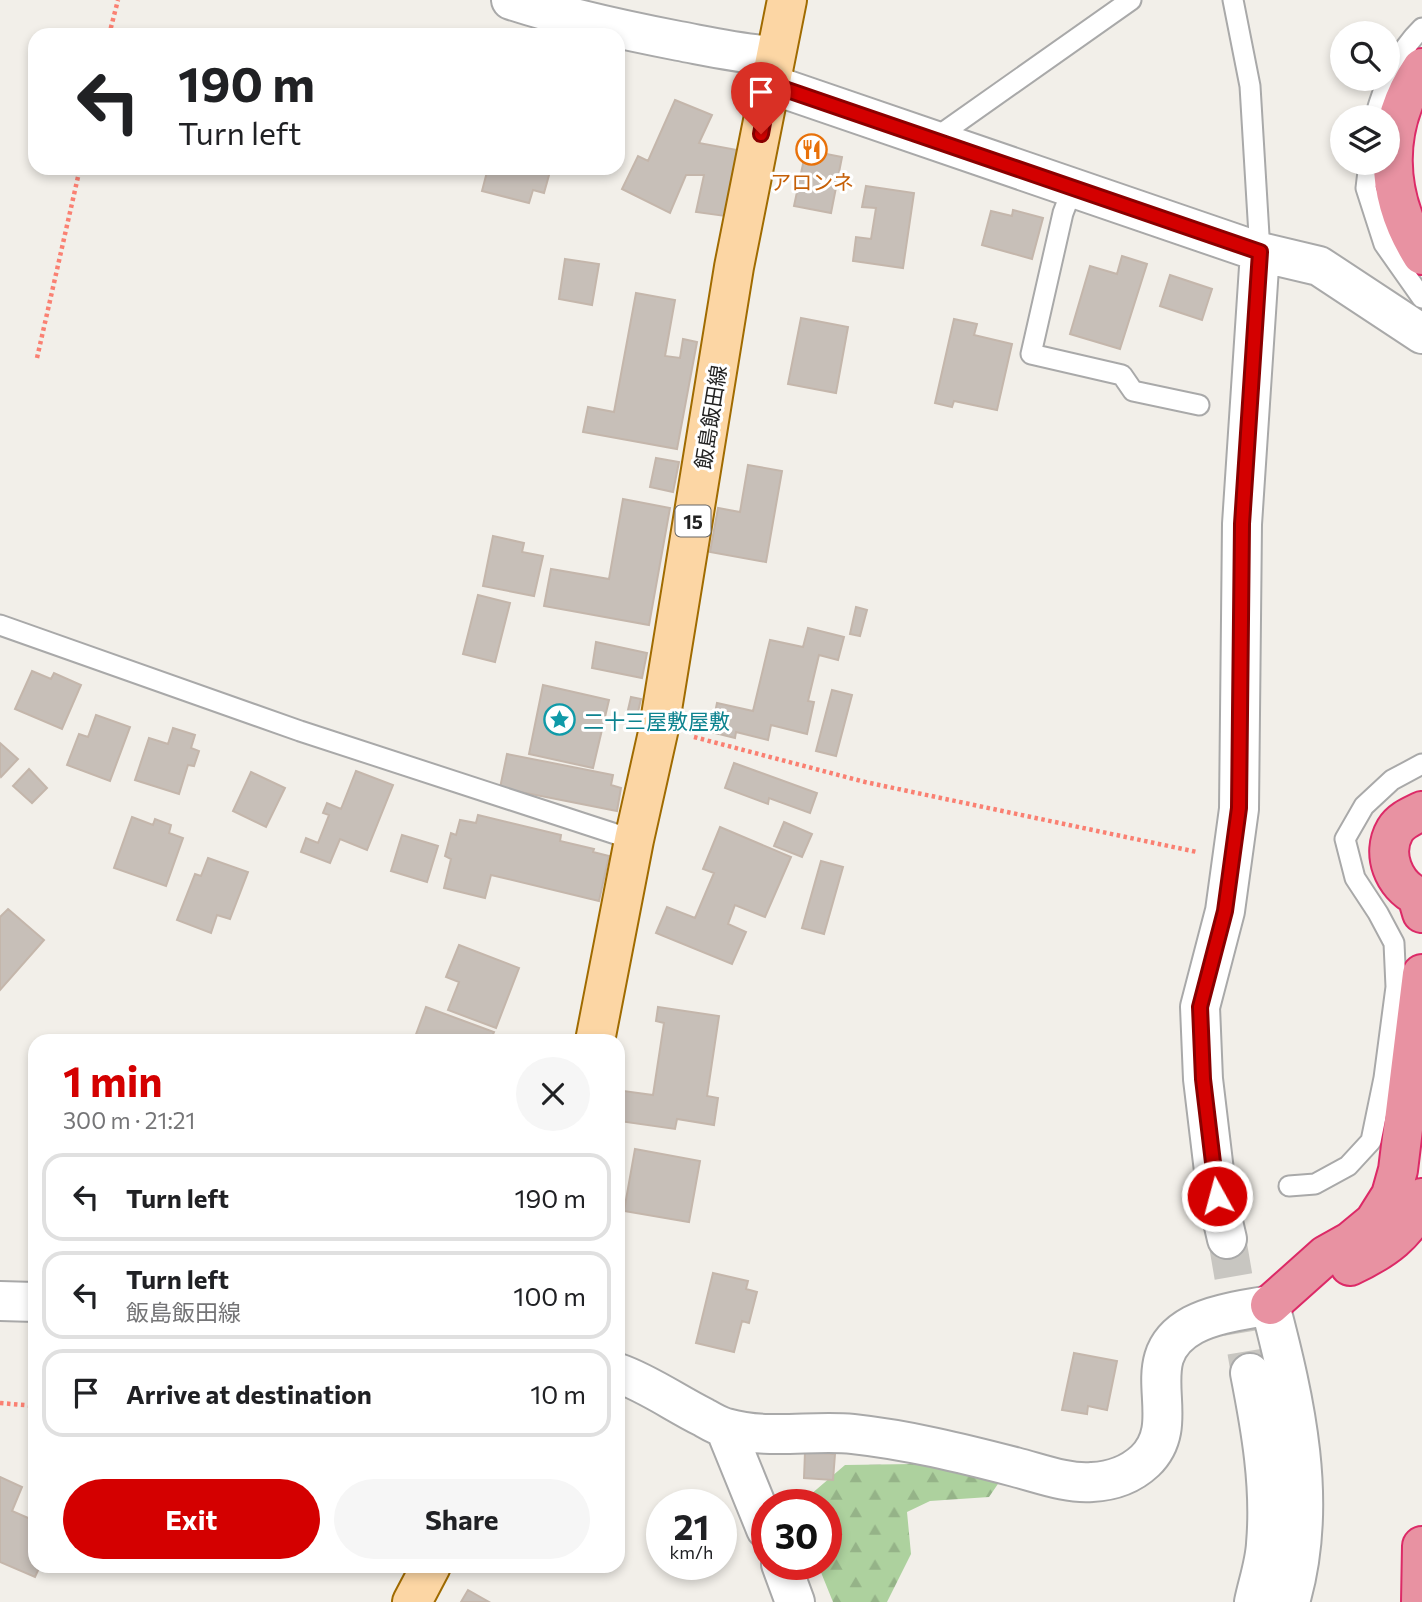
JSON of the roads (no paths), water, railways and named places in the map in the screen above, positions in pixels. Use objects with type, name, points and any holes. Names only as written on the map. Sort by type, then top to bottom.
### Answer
[{"type":"highway","points":[[1422,68],[1404,103],[1396,126],[1392,180],[1409,231],[1422,255]]},
{"type":"highway","points":[[1420,902],[1396,879],[1390,848],[1395,830],[1405,819],[1422,811]]},
{"type":"highway","points":[[1270,1305],[1326,1255],[1351,1241],[1374,1222],[1391,1195],[1398,1170],[1422,974]]},
{"type":"highway","points":[[1270,1305],[1366,1258],[1398,1238],[1418,1212],[1422,1198]]},
{"type":"highway","points":[[1421,1602],[1422,1546]]},
{"type":"main road","name":"飯島飯田線","points":[[596,1034],[659,728],[734,267],[787,0]]},
{"type":"main road","points":[[412,1602],[427,1573]]},
{"type":"street","points":[[512,0],[555,25],[574,28]]},
{"type":"street","points":[[625,36],[748,55],[772,70],[934,139],[1260,252],[1319,266],[1422,334]]},
{"type":"street","points":[[1227,1239],[1229,1196],[1203,1079],[1200,1007],[1225,911],[1239,808],[1242,524],[1260,252]]},
{"type":"street","points":[[0,1301],[28,1302]]},
{"type":"street","points":[[625,1377],[725,1428],[756,1433],[851,1434],[943,1449],[1063,1479],[1090,1483],[1115,1479],[1133,1471],[1148,1458],[1158,1442],[1164,1418],[1161,1363],[1173,1341],[1193,1325],[1219,1315],[1270,1305],[1294,1405],[1302,1474],[1298,1562],[1290,1602]]},
{"type":"street","points":[[1250,1373],[1263,1440],[1267,1489],[1266,1545],[1254,1602]]},
{"type":"street","points":[[725,1428],[751,1492]]},
{"type":"street","points":[[787,1580],[795,1602]]},
{"type":"lane","points":[[934,139],[1131,0]]},
{"type":"lane","points":[[1233,0],[1250,86],[1260,252]]},
{"type":"lane","points":[[1379,105],[1395,63],[1422,28]]},
{"type":"lane","points":[[1367,175],[1366,188],[1384,244],[1422,298]]},
{"type":"lane","points":[[1073,187],[1063,213],[1031,354],[1122,375],[1133,391],[1199,405]]},
{"type":"lane","points":[[0,625],[313,735],[634,840]]},
{"type":"lane","points":[[1289,1186],[1315,1184],[1348,1166],[1371,1141],[1384,1078],[1396,987],[1394,943],[1354,878],[1345,839],[1364,806],[1392,780],[1422,764]]},
{"type":"tunnel","points":[[1227,1239],[1250,1373]]},
{"type":"place","name":"アロンネ","points":[[812,149]]},
{"type":"place","name":"二十三屋敷屋敷","points":[[560,720]]}]
